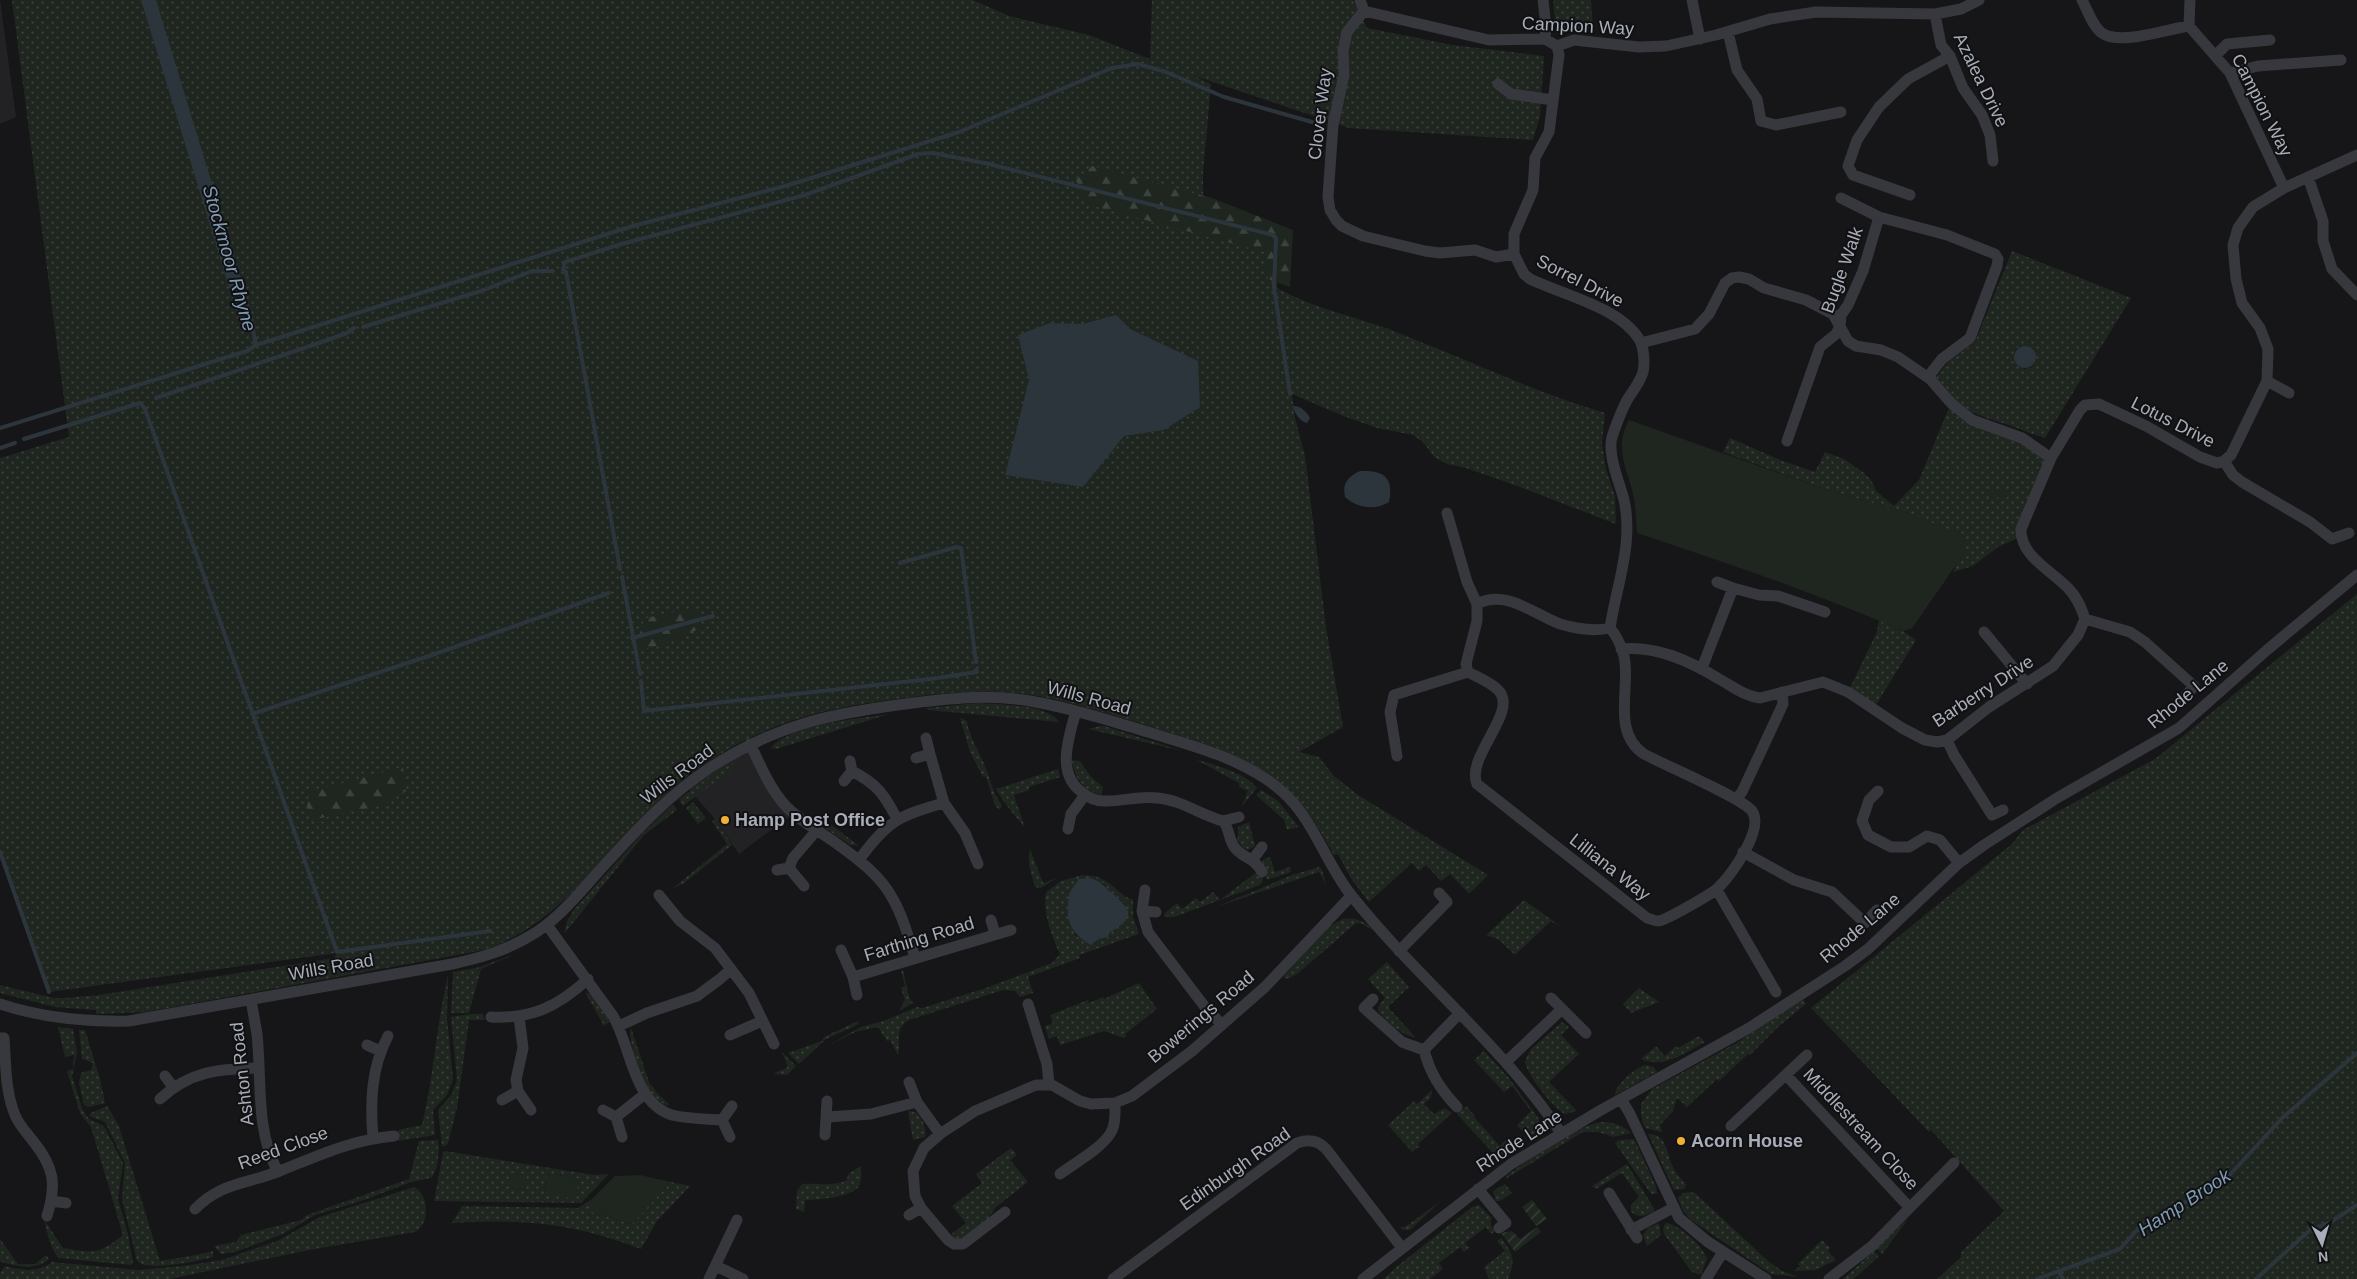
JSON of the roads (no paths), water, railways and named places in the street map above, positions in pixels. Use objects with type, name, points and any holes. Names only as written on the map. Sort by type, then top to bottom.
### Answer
[{"type":"street","points":[[1360,0],[1364,11]]},
{"type":"street","points":[[1543,0],[1546,27],[1545,39]]},
{"type":"street","points":[[1692,0],[1700,39]]},
{"type":"street","name":"Campion Way","points":[[1364,11],[1489,40],[1545,39],[1557,46],[1574,40],[1652,47],[1700,39],[1770,19],[1816,12],[1934,14],[1961,9],[1979,0]]},
{"type":"street","points":[[2082,0],[2101,33],[2113,38],[2124,39],[2189,26],[2190,0]]},
{"type":"street","name":"Clover Way","points":[[1364,11],[1347,32],[1343,51],[1344,75],[1333,125],[1328,197],[1330,210],[1336,220],[1342,226],[1363,236],[1425,251],[1475,250],[1496,257],[1514,254]]},
{"type":"street","name":"Azalea Drive","points":[[1934,14],[1941,45],[1950,56],[1963,88],[1982,115],[1990,135],[1993,161]]},
{"type":"street","name":"Campion Way","points":[[2189,26],[2230,73],[2284,188]]},
{"type":"street","points":[[1728,32],[1737,70],[1757,99],[1762,121],[1776,126],[1841,112]]},
{"type":"street","points":[[2216,55],[2227,44],[2270,40]]},
{"type":"street","name":"Sorrel Drive","points":[[1557,46],[1558,55],[1549,132],[1535,158],[1533,190],[1514,234],[1514,254],[1524,274],[1530,279],[1586,301],[1601,309],[1626,326],[1639,338],[1641,343]]},
{"type":"street","points":[[1910,195],[1853,175],[1848,166],[1857,140],[1879,107],[1908,79],[1950,56]]},
{"type":"street","points":[[2230,73],[2258,66],[2340,60]]},
{"type":"street","points":[[1498,84],[1511,94],[1553,100]]},
{"type":"street","points":[[2289,393],[2267,381],[2268,349],[2260,328],[2242,303],[2236,279],[2232,245],[2238,228],[2254,207],[2284,188],[2357,155]]},
{"type":"street","points":[[2308,177],[2323,221],[2323,240],[2332,269],[2357,295]]},
{"type":"street","points":[[1841,198],[1879,217],[1947,235],[1995,254],[1998,259],[1970,338],[1942,359],[1931,373],[1930,379]]},
{"type":"street","name":"Bugle Walk","points":[[1787,441],[1820,347],[1836,334],[1840,326],[1841,315],[1848,305],[1862,271],[1879,217]]},
{"type":"street","points":[[1477,604],[1488,599],[1498,598],[1524,606],[1559,623],[1572,627],[1597,631],[1610,628],[1620,586],[1627,524],[1625,502],[1614,465],[1611,438],[1642,373],[1644,363],[1641,343],[1695,329],[1709,314],[1725,283],[1732,278],[1739,277],[1764,288],[1806,300],[1833,314],[1848,341],[1856,346],[1880,350],[1898,357],[1930,379],[1951,403],[1972,420],[2022,438],[2051,458],[2022,529],[2021,538],[2025,549],[2070,589],[2078,600],[2085,619],[2117,627],[2146,642],[2194,686],[2180,703]]},
{"type":"street","name":"Lotus Drive","points":[[2051,458],[2080,410],[2092,403],[2099,404],[2137,422],[2200,458],[2217,463],[2224,461],[2231,455],[2267,381]]},
{"type":"street","points":[[2224,461],[2233,475],[2242,482],[2310,522],[2332,539],[2349,533]]},
{"type":"street","points":[[1397,756],[1390,712],[1394,694],[1468,672],[1467,657],[1477,621],[1477,604],[1467,582],[1447,513]]},
{"type":"street","name":"Rhode Lane","points":[[1363,1279],[1511,1164],[1561,1133],[1748,1028],[1868,949],[1959,863],[2020,820],[2179,728],[2267,650],[2357,575]]},
{"type":"street","points":[[1717,582],[1759,595],[1778,596],[1825,612]]},
{"type":"street","points":[[1702,668],[1733,588]]},
{"type":"street","name":"Barberry Drive","points":[[1622,648],[1645,648],[1676,657],[1702,668],[1750,697],[1760,698],[1822,682],[1848,692],[1902,728],[1924,740],[1937,742],[1947,740],[1989,707],[2028,684],[2053,666],[2078,635],[2085,619]]},
{"type":"street","name":"Lilliana Way","points":[[1468,672],[1498,690],[1503,698],[1501,714],[1475,768],[1474,778],[1482,788],[1647,918],[1658,921],[1669,918],[1717,890],[1754,834],[1755,818],[1751,811],[1736,799],[1644,754],[1632,743],[1624,713],[1625,667],[1622,648],[1610,628]]},
{"type":"street","points":[[1984,632],[2028,684]]},
{"type":"street","points":[[1736,799],[1742,792],[1783,704],[1782,692]]},
{"type":"street","name":"Wills Road","points":[[0,1004],[30,1012],[76,1020],[129,1021],[483,957],[519,942],[547,924],[573,900],[662,804],[714,765],[750,744],[785,729],[830,715],[945,699],[1007,698],[1076,711],[1228,758],[1265,778],[1301,812],[1314,830],[1338,876],[1351,896]]},
{"type":"street","points":[[1076,711],[1066,754],[1066,767],[1074,785],[1085,795],[1102,801],[1145,797],[1165,798],[1223,821],[1239,817]]},
{"type":"street","points":[[926,738],[944,803],[970,830],[978,864]]},
{"type":"street","points":[[1947,740],[1954,755],[1992,816],[2003,810]]},
{"type":"street","points":[[750,744],[784,803],[874,873],[895,900],[915,958]]},
{"type":"street","points":[[916,758],[930,754]]},
{"type":"street","points":[[844,781],[851,766],[880,790],[897,819]]},
{"type":"street","points":[[1878,791],[1869,800],[1862,821],[1868,835],[1891,847],[1908,847],[1927,836],[1940,840],[1959,863]]},
{"type":"street","points":[[1068,829],[1071,814],[1085,795]]},
{"type":"street","points":[[859,860],[873,840],[897,819],[944,803]]},
{"type":"street","points":[[1223,821],[1230,841],[1236,850],[1253,859],[1262,872]]},
{"type":"street","points":[[789,868],[793,858],[817,830]]},
{"type":"street","points":[[1253,859],[1262,847]]},
{"type":"street","points":[[1743,852],[1794,880],[1832,892],[1864,923],[1877,910]]},
{"type":"street","points":[[777,870],[789,868]]},
{"type":"street","points":[[789,868],[804,886]]},
{"type":"street","points":[[1145,890],[1142,911],[1148,932],[1204,1008],[1222,1025]]},
{"type":"street","points":[[1717,890],[1776,992]]},
{"type":"street","points":[[1399,951],[1448,902],[1439,893]]},
{"type":"street","points":[[659,895],[680,921],[715,948],[749,993],[774,1044]]},
{"type":"street","points":[[1351,896],[1399,951],[1506,1061],[1538,1100],[1561,1133]]},
{"type":"street","name":"Bowerings Road","points":[[1049,1084],[1086,1103],[1115,1103],[1124,1100],[1148,1084],[1222,1025],[1265,987],[1351,896]]},
{"type":"street","points":[[1142,911],[1156,912]]},
{"type":"street","name":"Farthing Road","points":[[991,920],[995,934]]},
{"type":"street","points":[[547,924],[588,978],[619,1026],[644,1094],[661,1109],[670,1114],[722,1120]]},
{"type":"street","name":"Farthing Road","points":[[853,977],[1011,930]]},
{"type":"street","name":"Farthing Road","points":[[840,950],[853,977],[857,995]]},
{"type":"street","points":[[619,1026],[647,1013],[697,996],[706,991],[731,969]]},
{"type":"street","points":[[491,1017],[520,1017],[548,1008],[564,998],[588,978]]},
{"type":"street","points":[[1551,998],[1586,1033]]},
{"type":"street","points":[[1373,999],[1364,1008],[1402,1042],[1424,1050]]},
{"type":"street","name":"Ashton Road","points":[[251,1000],[263,1123],[268,1149],[278,1172]]},
{"type":"street","points":[[1004,1212],[963,1244],[957,1245],[945,1237],[921,1208],[915,1196],[913,1171],[924,1148],[940,1134],[997,1101],[1036,1085],[1049,1084],[1047,1064],[1028,1004]]},
{"type":"street","points":[[1506,1061],[1562,1009]]},
{"type":"street","points":[[1424,1050],[1460,1013]]},
{"type":"street","points":[[520,1017],[523,1048],[517,1070],[518,1091],[531,1110]]},
{"type":"street","points":[[730,1035],[762,1021]]},
{"type":"street","points":[[4,1035],[4,1082],[12,1105],[19,1123],[43,1153],[50,1167],[53,1185],[52,1201],[47,1216]]},
{"type":"street","points":[[373,1138],[371,1103],[380,1051],[388,1036]]},
{"type":"street","points":[[367,1045],[380,1051]]},
{"type":"street","points":[[1424,1050],[1438,1085],[1457,1107]]},
{"type":"street","name":"Middlestream Close","points":[[1731,1126],[1807,1055]]},
{"type":"street","points":[[160,1099],[173,1086],[202,1073],[218,1070],[259,1068]]},
{"type":"street","name":"Middlestream Close","points":[[1786,1075],[1909,1207]]},
{"type":"street","points":[[165,1076],[173,1086]]},
{"type":"street","points":[[909,1082],[917,1102],[940,1134]]},
{"type":"street","points":[[502,1100],[518,1091]]},
{"type":"street","points":[[616,1117],[644,1094]]},
{"type":"street","points":[[1621,1099],[1630,1114],[1673,1208],[1683,1222],[1723,1252],[1766,1279]]},
{"type":"street","points":[[826,1135],[827,1101]]},
{"type":"street","points":[[827,1117],[870,1114],[917,1102]]},
{"type":"street","points":[[1060,1174],[1111,1134],[1115,1120],[1115,1103]]},
{"type":"street","points":[[722,1120],[732,1106]]},
{"type":"street","points":[[603,1110],[616,1117],[622,1138]]},
{"type":"street","points":[[722,1120],[730,1136]]},
{"type":"street","name":"Reed Close","points":[[195,1209],[207,1197],[226,1187],[278,1172],[320,1153],[373,1138],[394,1136]]},
{"type":"street","name":"Edinburgh Road","points":[[1113,1279],[1297,1144],[1305,1141],[1319,1143],[1327,1150],[1402,1248]]},
{"type":"street","points":[[1829,1279],[1872,1246],[1954,1164]]},
{"type":"street","points":[[200,1186],[207,1197]]},
{"type":"street","points":[[1478,1189],[1506,1223],[1499,1228]]},
{"type":"street","points":[[1609,1194],[1634,1234],[1673,1208]]},
{"type":"street","points":[[52,1201],[66,1203]]},
{"type":"street","points":[[909,1215],[921,1208]]},
{"type":"street","points":[[709,1279],[737,1220]]},
{"type":"street","points":[[1706,1279],[1723,1252]]},
{"type":"street","points":[[716,1266],[743,1279]]},
{"type":"water","points":[[141,0],[156,0],[256,328],[243,333]]},
{"type":"water","points":[[1116,315],[1130,329],[1198,361],[1200,407],[1164,430],[1124,436],[1083,487],[1005,475],[1029,380],[1018,335],[1050,323],[1083,324]]},
{"type":"water","points":[[2021,346],[2029,346],[2036,353],[2036,361],[2029,368],[2021,368],[2014,361],[2014,353]]},
{"type":"water","points":[[1293,406],[1301,408],[1307,413],[1310,418],[1307,423],[1302,421]]},
{"type":"water","points":[[1360,471],[1375,472],[1385,477],[1390,486],[1389,502],[1378,507],[1366,507],[1355,504],[1345,497],[1345,484]]},
{"type":"water","points":[[1090,878],[1101,883],[1119,899],[1128,914],[1124,923],[1110,932],[1108,937],[1099,939],[1091,945],[1074,931],[1068,912],[1070,894],[1078,879]]},
{"type":"waterway","points":[[256,345],[633,226],[789,185],[959,132],[1112,68],[1138,64],[1166,72],[1224,97],[1312,122]]},
{"type":"waterway","points":[[620,569],[566,272],[563,270],[565,262],[618,245],[805,195],[918,154],[933,153],[989,164],[1273,235],[1276,238],[1274,287],[1290,394]]},
{"type":"waterway","points":[[363,327],[484,290],[532,271],[553,271]]},
{"type":"waterway","name":"Stockmoor Rhyne","points":[[0,428],[247,351],[256,345],[252,325]]},
{"type":"waterway","points":[[156,398],[322,342],[347,333],[354,328]]},
{"type":"waterway","points":[[24,439],[140,403],[145,409],[337,952],[490,931]]},
{"type":"waterway","points":[[0,448],[15,443]]},
{"type":"waterway","points":[[900,563],[957,547],[961,548],[976,662]]},
{"type":"waterway","points":[[622,577],[640,674]]},
{"type":"waterway","points":[[252,714],[432,655],[609,593]]},
{"type":"waterway","points":[[632,638],[713,616]]},
{"type":"waterway","points":[[641,681],[644,711],[930,679],[977,672],[976,670]]},
{"type":"waterway","points":[[0,852],[49,992]]},
{"type":"waterway","name":"Hamp Brook","points":[[2037,1279],[2120,1249],[2136,1231],[2227,1178],[2282,1118],[2357,1053]]},
{"type":"waterway","points":[[2256,1279],[2310,1230],[2329,1223],[2357,1205]]},
{"type":"waterway","points":[[2059,1272],[2063,1279]]},
{"type":"place","name":"Hamp Post Office","points":[[725,820]]},
{"type":"place","name":"Acorn House","points":[[1681,1141]]}]
